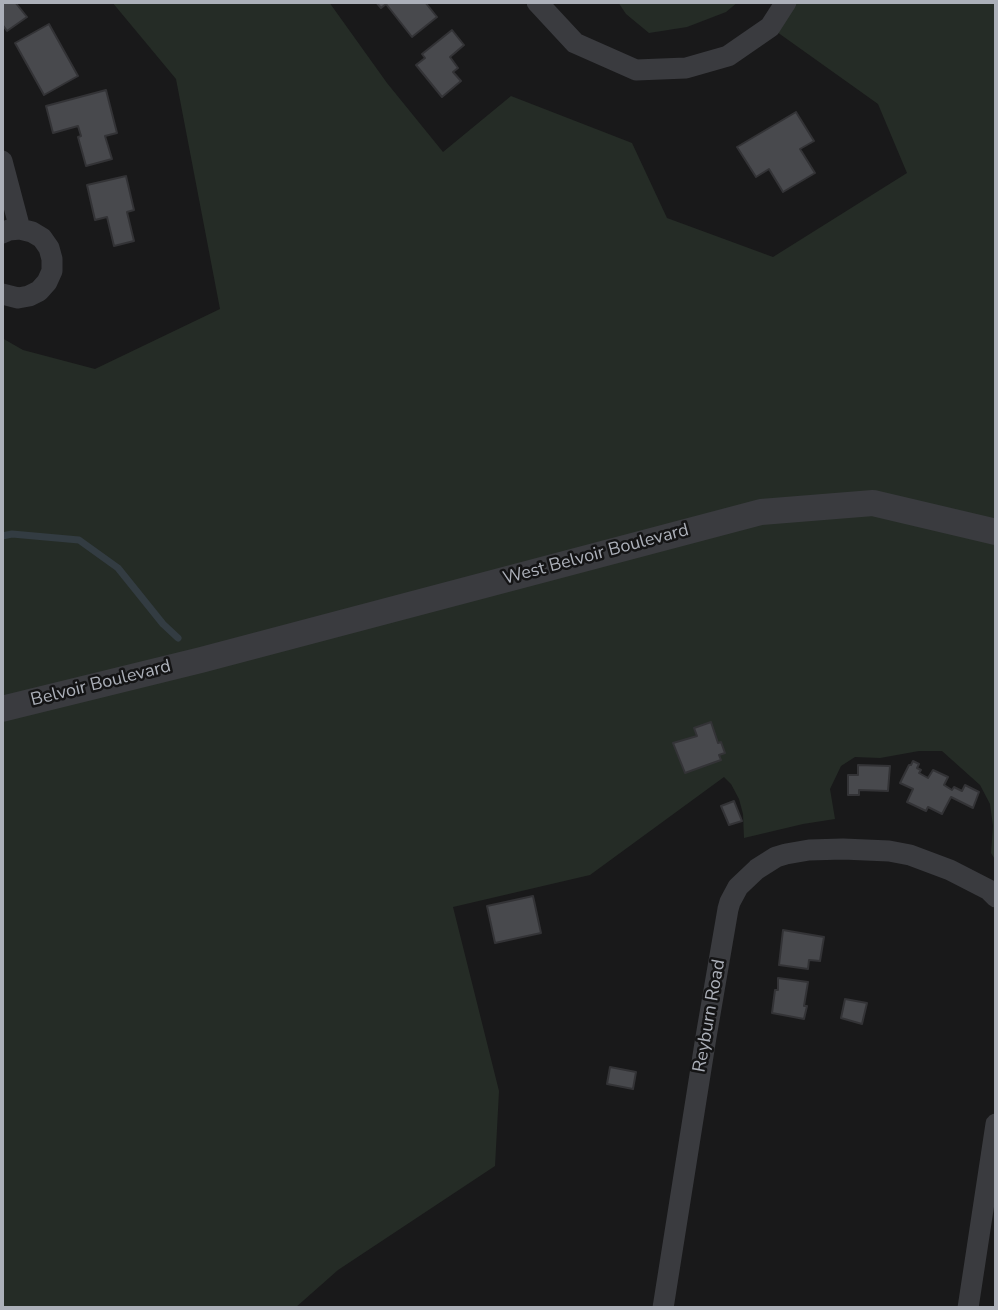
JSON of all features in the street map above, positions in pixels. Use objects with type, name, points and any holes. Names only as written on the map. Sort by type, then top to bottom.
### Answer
[{"type":"street","points":[[537,2],[575,43],[636,69],[687,68],[728,56],[770,27],[786,2]]},
{"type":"street","points":[[2,161],[11,231],[32,232],[42,238],[52,259],[52,271],[39,290],[18,298],[2,294]]},
{"type":"street","name":"West Belvoir Boulevard","points":[[201,660],[761,512],[873,503],[996,532]]},
{"type":"street","name":"Belvoir Boulevard","points":[[2,709],[201,660]]},
{"type":"street","name":"Reyburn Road","points":[[663,1308],[706,1037],[733,894],[750,874],[786,854],[843,849],[889,851],[910,855],[950,870],[989,890],[996,897]]},
{"type":"street","points":[[968,1308],[989,1222],[996,1124]]},
{"type":"shaded area","points":[[112,2],[329,2],[387,83],[443,152],[511,96],[632,143],[667,218],[773,257],[907,173],[878,104],[770,27],[786,2],[996,2],[996,861],[991,853],[993,826],[990,804],[980,785],[942,751],[919,751],[880,758],[855,757],[841,766],[830,789],[835,819],[744,838],[739,799],[724,777],[590,875],[453,907],[499,1091],[495,1166],[338,1270],[295,1308],[2,1308],[2,338],[23,350],[95,369],[220,309],[176,79]]},
{"type":"shaded area","points":[[618,2],[738,2],[726,12],[687,27],[649,33],[626,14]]},
{"type":"building","points":[[2,2],[15,2],[27,17],[7,31],[2,24]]},
{"type":"building","points":[[376,2],[425,2],[437,17],[412,37],[386,4],[381,8]]},
{"type":"building","points":[[49,24],[78,76],[44,95],[15,43]]},
{"type":"building","points":[[452,30],[464,45],[450,57],[458,68],[453,72],[461,81],[442,97],[416,65],[425,58],[422,54]]},
{"type":"building","points":[[106,90],[117,133],[105,136],[112,159],[86,166],[78,137],[81,136],[78,126],[53,133],[46,106]]},
{"type":"building","points":[[796,112],[814,141],[800,149],[815,173],[783,192],[769,169],[756,177],[737,147]]},
{"type":"building","points":[[126,176],[134,210],[127,212],[134,241],[114,246],[107,217],[95,220],[87,185]]},
{"type":"building","points":[[711,722],[718,743],[721,742],[725,753],[719,755],[721,760],[685,773],[673,743],[697,736],[694,728]]},
{"type":"building","points":[[913,761],[919,764],[919,773],[928,778],[933,770],[948,777],[944,785],[952,790],[954,787],[962,791],[965,785],[979,792],[973,808],[951,797],[942,814],[928,807],[926,811],[907,802],[913,789],[900,783]]},
{"type":"building","points":[[858,765],[890,766],[888,791],[859,790],[859,795],[848,795],[848,775],[858,775]]},
{"type":"building","points":[[734,801],[742,821],[729,825],[721,806]]},
{"type":"building","points":[[533,896],[541,933],[495,943],[487,906]]},
{"type":"building","points":[[783,930],[824,937],[820,961],[809,960],[808,969],[779,965]]},
{"type":"building","points":[[778,978],[808,982],[804,1019],[772,1013]]},
{"type":"building","points":[[845,999],[867,1003],[862,1024],[841,1018]]},
{"type":"building","points":[[610,1067],[636,1072],[633,1089],[607,1084]]},
{"type":"waterway","points":[[2,536],[12,534],[79,540],[118,568],[163,624],[178,638]]}]
